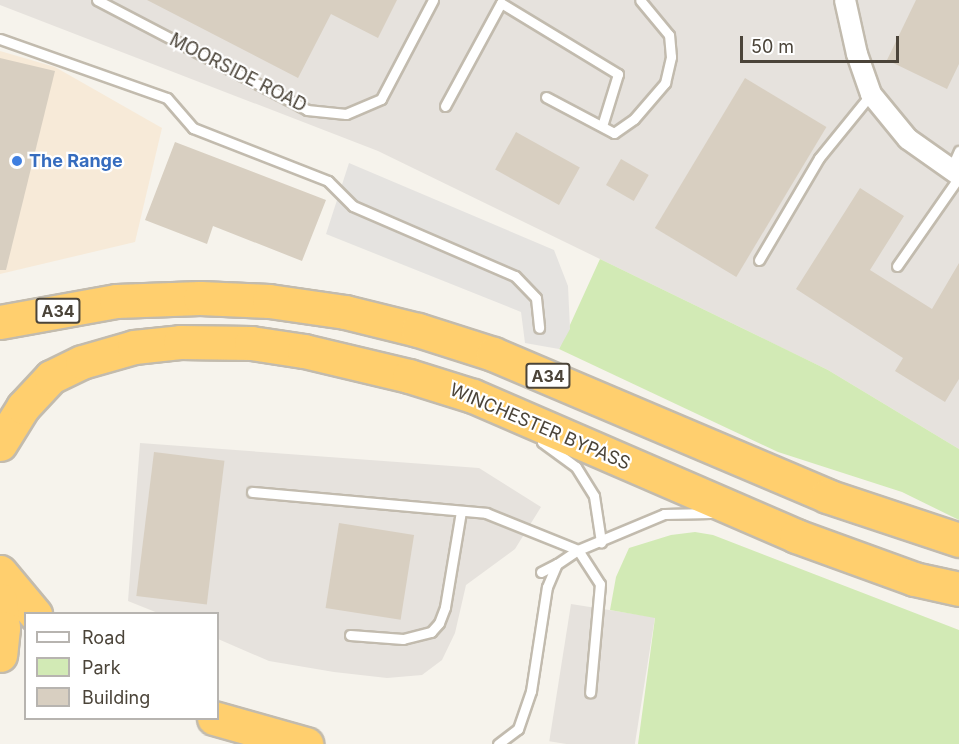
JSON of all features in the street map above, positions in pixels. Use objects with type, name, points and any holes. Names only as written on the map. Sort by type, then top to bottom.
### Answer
[{"type":"highway","name":"A34","points":[[0,322],[116,301],[158,299],[269,301],[345,312],[493,354],[827,496],[959,540]]},
{"type":"highway","name":"WINCHESTER BYPASS","points":[[0,444],[23,407],[51,377],[82,362],[134,347],[180,342],[251,343],[304,351],[410,376],[473,396],[746,516],[914,579],[959,589]]},
{"type":"highway","points":[[0,572],[33,612]]},
{"type":"highway","points":[[0,600],[3,628],[0,655]]},
{"type":"highway","points":[[219,719],[306,744]]},
{"type":"street","points":[[845,0],[857,54],[871,94],[908,139],[956,174]]},
{"type":"lane","name":"MOORSIDE ROAD","points":[[97,0],[307,111],[346,114],[381,99],[433,0]]},
{"type":"lane","points":[[546,97],[614,133],[634,119],[665,83],[671,57],[669,35],[640,0]]},
{"type":"lane","points":[[445,106],[501,3],[618,75],[602,126]]},
{"type":"lane","points":[[0,39],[167,98],[193,128],[328,180],[352,206],[515,276],[536,298],[539,328]]},
{"type":"lane","points":[[759,260],[819,158],[871,94]]},
{"type":"lane","points":[[897,266],[956,174],[959,151]]},
{"type":"lane","points":[[473,396],[527,432]]},
{"type":"lane","points":[[537,438],[576,467],[594,496],[601,542]]},
{"type":"lane","points":[[252,492],[486,513],[578,550],[600,584],[590,693]]},
{"type":"lane","points":[[350,635],[403,639],[431,632],[439,623],[447,601],[461,511]]},
{"type":"lane","points":[[541,572],[578,550],[664,514],[699,512],[746,516]]},
{"type":"lane","points":[[498,744],[518,729],[531,691],[547,587],[557,564]]},
{"type":"shaded area","points":[[0,0],[959,0],[959,449],[828,370],[378,151],[0,5]]},
{"type":"shaded area","points":[[0,51],[55,67],[162,128],[135,242],[0,274]]},
{"type":"shaded area","points":[[349,163],[554,250],[568,286],[570,329],[559,349],[525,343],[521,312],[326,234]]},
{"type":"shaded area","points":[[140,443],[479,468],[541,507],[515,549],[466,585],[455,633],[442,660],[422,675],[387,678],[269,661],[219,639],[219,612],[156,612],[128,601]]},
{"type":"shaded area","points":[[571,604],[655,617],[635,744],[566,744],[549,741]]},
{"type":"green space","points":[[600,259],[828,370],[959,449],[959,520],[902,492],[778,452],[559,349]]},
{"type":"green space","points":[[695,532],[713,535],[959,630],[959,744],[638,744],[655,618],[610,610],[616,577],[629,548],[671,535]]},
{"type":"building","points":[[147,0],[397,0],[378,38],[331,14],[298,78]]},
{"type":"building","points":[[916,0],[959,0],[959,64],[947,89],[887,60]]},
{"type":"building","name":"The Range","points":[[0,58],[55,71],[6,270],[0,270]]},
{"type":"building","points":[[745,78],[826,127],[736,277],[655,228]]},
{"type":"building","points":[[516,132],[580,167],[559,205],[495,170]]},
{"type":"building","points":[[175,142],[326,200],[302,261],[213,226],[207,244],[145,220]]},
{"type":"building","points":[[621,159],[649,175],[634,201],[606,185]]},
{"type":"building","points":[[860,188],[904,216],[870,270],[932,309],[959,263],[959,379],[945,402],[895,371],[903,358],[796,289]]},
{"type":"building","points":[[154,452],[224,461],[207,605],[136,596]]},
{"type":"building","points":[[339,523],[414,535],[401,620],[326,608]]},
{"type":"place","name":"The Range","points":[[17,161]]}]
